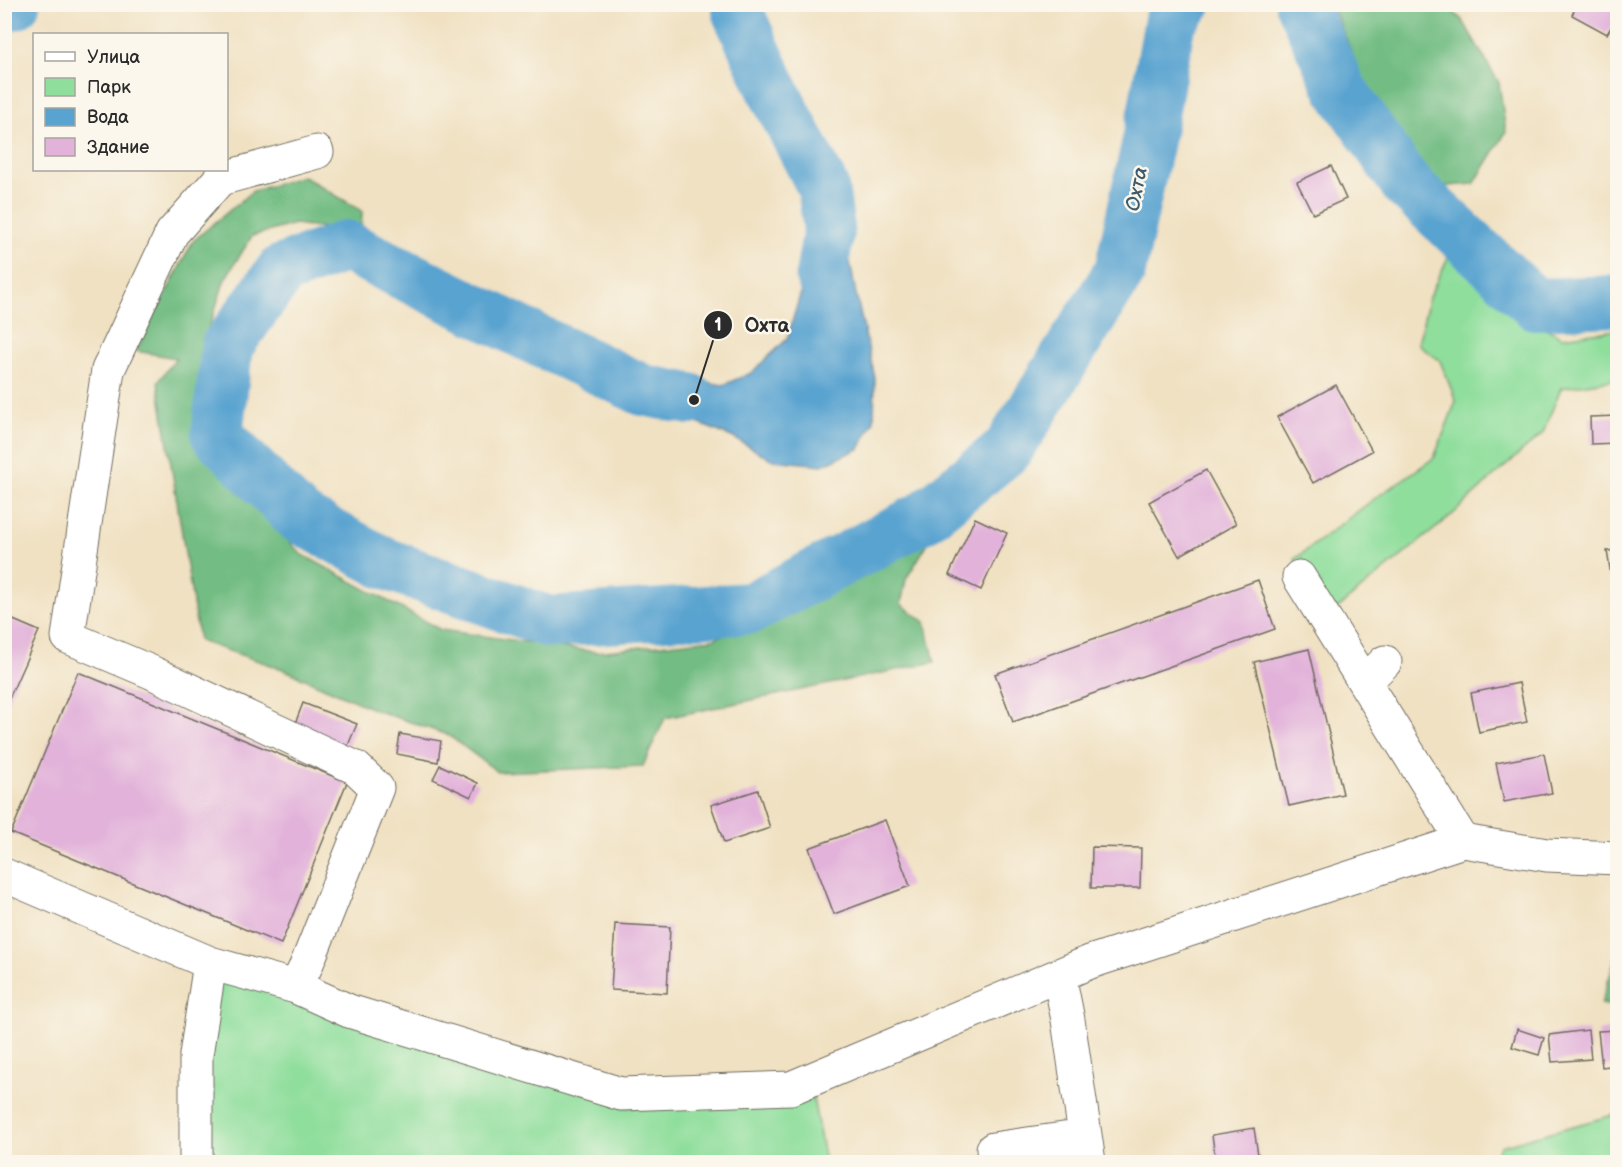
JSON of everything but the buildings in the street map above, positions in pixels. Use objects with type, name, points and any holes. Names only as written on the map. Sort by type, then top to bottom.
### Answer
[{"type":"street","points":[[296,987],[377,788],[356,768],[162,677],[68,637],[108,370],[172,233],[220,179],[316,152]]},
{"type":"street","points":[[1299,577],[1375,672],[1463,841]]},
{"type":"street","points":[[4,875],[210,963],[296,987],[350,1011],[621,1094],[791,1088],[1090,962],[1463,841],[1547,855],[1617,858]]},
{"type":"street","points":[[196,1162],[196,1055],[210,963]]},
{"type":"street","points":[[995,1162],[993,1149],[1087,1149],[1059,975]]},
{"type":"green space","points":[[1332,5],[1446,5],[1463,21],[1499,83],[1506,132],[1474,184],[1434,187],[1377,114]]},
{"type":"green space","points":[[303,176],[362,211],[361,233],[295,224],[252,236],[225,279],[203,345],[216,374],[209,457],[301,554],[441,630],[596,652],[714,639],[928,543],[906,579],[901,604],[925,622],[935,662],[665,718],[643,766],[498,772],[448,735],[375,710],[283,669],[199,641],[158,382],[176,358],[136,351],[193,241],[253,191]]},
{"type":"green space","points":[[1451,252],[1496,300],[1562,337],[1617,330],[1617,379],[1561,388],[1543,433],[1452,515],[1328,616],[1295,559],[1374,499],[1434,458],[1456,401],[1440,361],[1418,344],[1429,297]]},
{"type":"green space","points":[[1617,953],[1618,1006],[1601,1004]]},
{"type":"green space","points":[[210,963],[625,1107],[794,1102],[813,1098],[825,1162],[196,1162]]},
{"type":"green space","points":[[1617,1114],[1617,1162],[1494,1162],[1500,1146]]},
{"type":"water","points":[[819,204],[840,208],[875,378],[874,421],[859,449],[822,465],[773,460],[732,437],[618,391],[626,363],[723,385],[751,373],[787,339],[800,295]]},
{"type":"waterway","name":"Охта","points":[[4,5],[14,4]]},
{"type":"waterway","name":"Охта","points":[[738,4],[738,13],[775,94],[823,187],[829,229],[821,276]]},
{"type":"waterway","name":"Охта","points":[[690,399],[643,390],[346,246],[282,270],[227,346],[217,435],[300,518],[384,563],[549,622],[751,608],[924,517],[1008,449],[1120,271],[1150,131],[1170,20],[1185,4]]},
{"type":"waterway","name":"Охта","points":[[1301,4],[1340,88],[1406,184],[1535,304],[1618,301]]},
{"type":"place","name":"Охта","points":[[694,400]]}]
